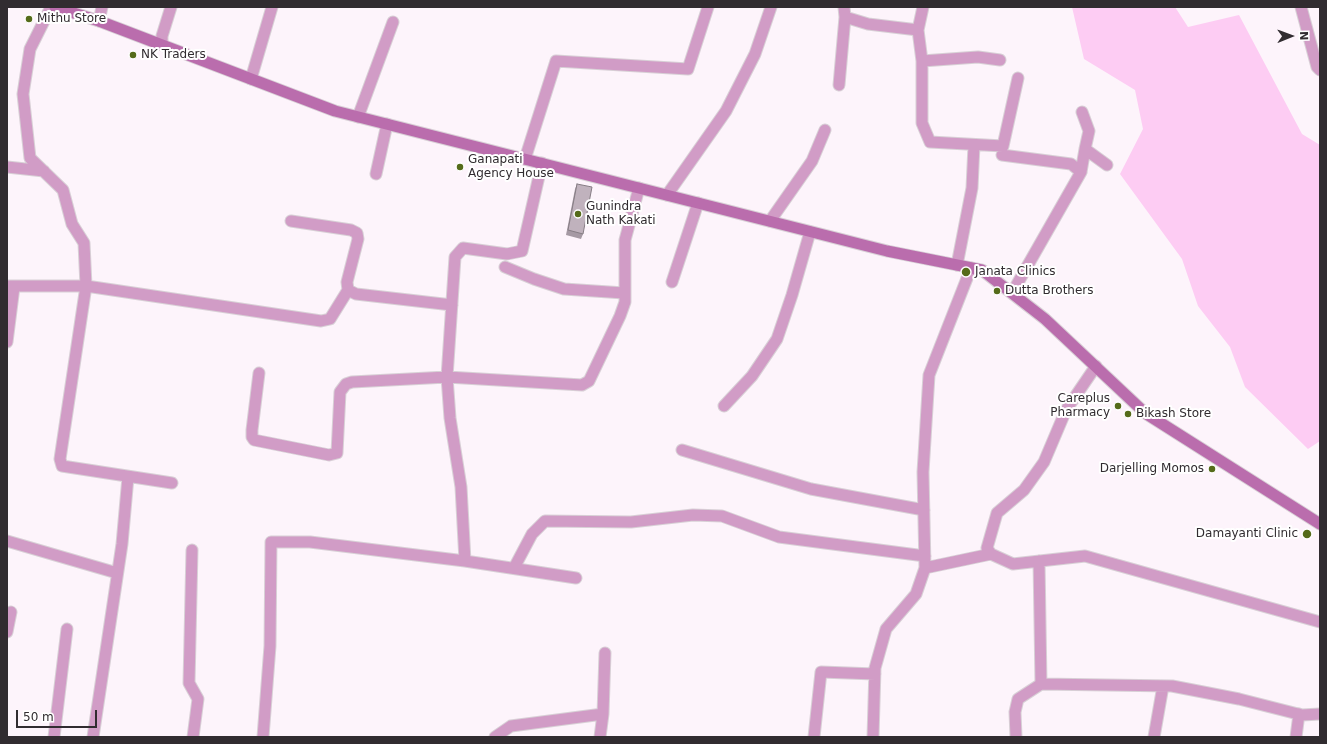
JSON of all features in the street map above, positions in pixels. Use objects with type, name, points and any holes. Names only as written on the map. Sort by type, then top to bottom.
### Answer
[{"type":"main road","points":[[55,7],[99,21],[335,111],[887,251],[982,270],[1045,319],[1145,413],[1320,524]]},
{"type":"street","points":[[51,7],[30,49],[23,94],[30,158],[63,190],[72,224],[84,243],[86,286],[60,459],[62,466],[128,478],[172,483]]},
{"type":"street","points":[[99,21],[102,7]]},
{"type":"street","points":[[162,45],[162,36],[171,7]]},
{"type":"street","points":[[251,79],[272,7]]},
{"type":"street","points":[[525,159],[556,61],[688,69],[708,7]]},
{"type":"street","points":[[667,195],[726,111],[755,54],[771,7]]},
{"type":"street","points":[[922,7],[918,30],[922,61],[922,123],[930,142],[1003,146],[1018,78]]},
{"type":"street","points":[[1301,7],[1317,67],[1320,70]]},
{"type":"street","points":[[839,85],[844,12],[868,24],[918,30]]},
{"type":"street","points":[[358,117],[393,22]]},
{"type":"street","points":[[922,61],[978,57],[1000,60]]},
{"type":"street","points":[[1012,293],[1081,172],[1089,131],[1082,112]]},
{"type":"street","points":[[376,174],[387,124]]},
{"type":"street","points":[[770,221],[812,161],[825,130]]},
{"type":"street","points":[[957,265],[972,188],[974,145]]},
{"type":"street","points":[[1085,149],[1107,165]]},
{"type":"street","points":[[1002,156],[1071,164],[1081,172]]},
{"type":"street","points":[[466,561],[461,487],[450,418],[447,377],[455,257],[463,248],[507,254],[522,251],[542,163]]},
{"type":"street","points":[[7,167],[44,171]]},
{"type":"street","points":[[259,373],[252,430],[252,437],[254,440],[329,455],[337,453],[340,392],[346,384],[352,382],[447,377],[582,385],[589,381],[620,316],[625,302],[625,240],[639,188]]},
{"type":"street","points":[[672,282],[698,203]]},
{"type":"street","points":[[7,342],[11,286],[86,286],[320,321],[330,319],[348,290],[348,282],[358,239],[357,233],[351,230],[291,221]]},
{"type":"street","points":[[724,406],[752,376],[777,339],[792,295],[810,232]]},
{"type":"street","points":[[505,267],[564,289],[624,292]]},
{"type":"street","points":[[873,737],[875,674],[886,629],[916,594],[925,568],[923,472],[930,375],[971,268]]},
{"type":"street","points":[[348,290],[356,294],[452,305]]},
{"type":"street","points":[[1096,366],[1066,410],[1044,462],[1024,490],[997,513],[987,548],[991,554],[1013,564],[1085,556],[1320,622]]},
{"type":"street","points":[[682,450],[811,489],[924,510]]},
{"type":"street","points":[[93,737],[122,544],[128,478]]},
{"type":"street","points":[[514,568],[532,534],[545,520],[631,522],[693,515],[722,516],[780,537],[925,556]]},
{"type":"street","points":[[7,541],[117,573]]},
{"type":"street","points":[[263,737],[270,646],[271,542],[310,542],[466,561],[576,578]]},
{"type":"street","points":[[192,550],[189,683],[198,699],[193,737]]},
{"type":"street","points":[[925,568],[991,554]]},
{"type":"street","points":[[1039,561],[1041,684]]},
{"type":"street","points":[[7,632],[11,612]]},
{"type":"street","points":[[54,737],[67,629]]},
{"type":"street","points":[[600,737],[603,714],[605,653]]},
{"type":"street","points":[[814,737],[821,672],[875,674]]},
{"type":"street","points":[[1016,737],[1015,712],[1018,699],[1041,684],[1163,686],[1240,699],[1299,714],[1320,714]]},
{"type":"street","points":[[1154,737],[1163,686]]},
{"type":"street","points":[[495,737],[510,726],[603,714]]},
{"type":"street","points":[[1296,737],[1299,714]]},
{"type":"shaded area","points":[[1072,7],[1175,7],[1188,27],[1239,15],[1302,134],[1320,145],[1320,441],[1308,449],[1245,387],[1230,347],[1198,306],[1182,259],[1120,174],[1143,129],[1135,90],[1084,59]]},
{"type":"building","name":"Gunindra Nath Kakati","points":[[577,184],[592,187],[583,234],[568,230]]},
{"type":"place","name":"Mithu Store","points":[[29,19]]},
{"type":"place","name":"NK Traders","points":[[133,55]]},
{"type":"place","name":"Ganapati Agency House","points":[[460,167]]},
{"type":"place","name":"Gunindra Nath Kakati","points":[[578,214]]},
{"type":"place","name":"Janata Clinics","points":[[966,272]]},
{"type":"place","name":"Dutta Brothers","points":[[997,291]]},
{"type":"place","name":"Careplus Pharmacy","points":[[1118,406]]},
{"type":"place","name":"Bikash Store","points":[[1128,414]]},
{"type":"place","name":"Darjelling Momos","points":[[1212,469]]},
{"type":"place","name":"Damayanti Clinic","points":[[1307,534]]}]
